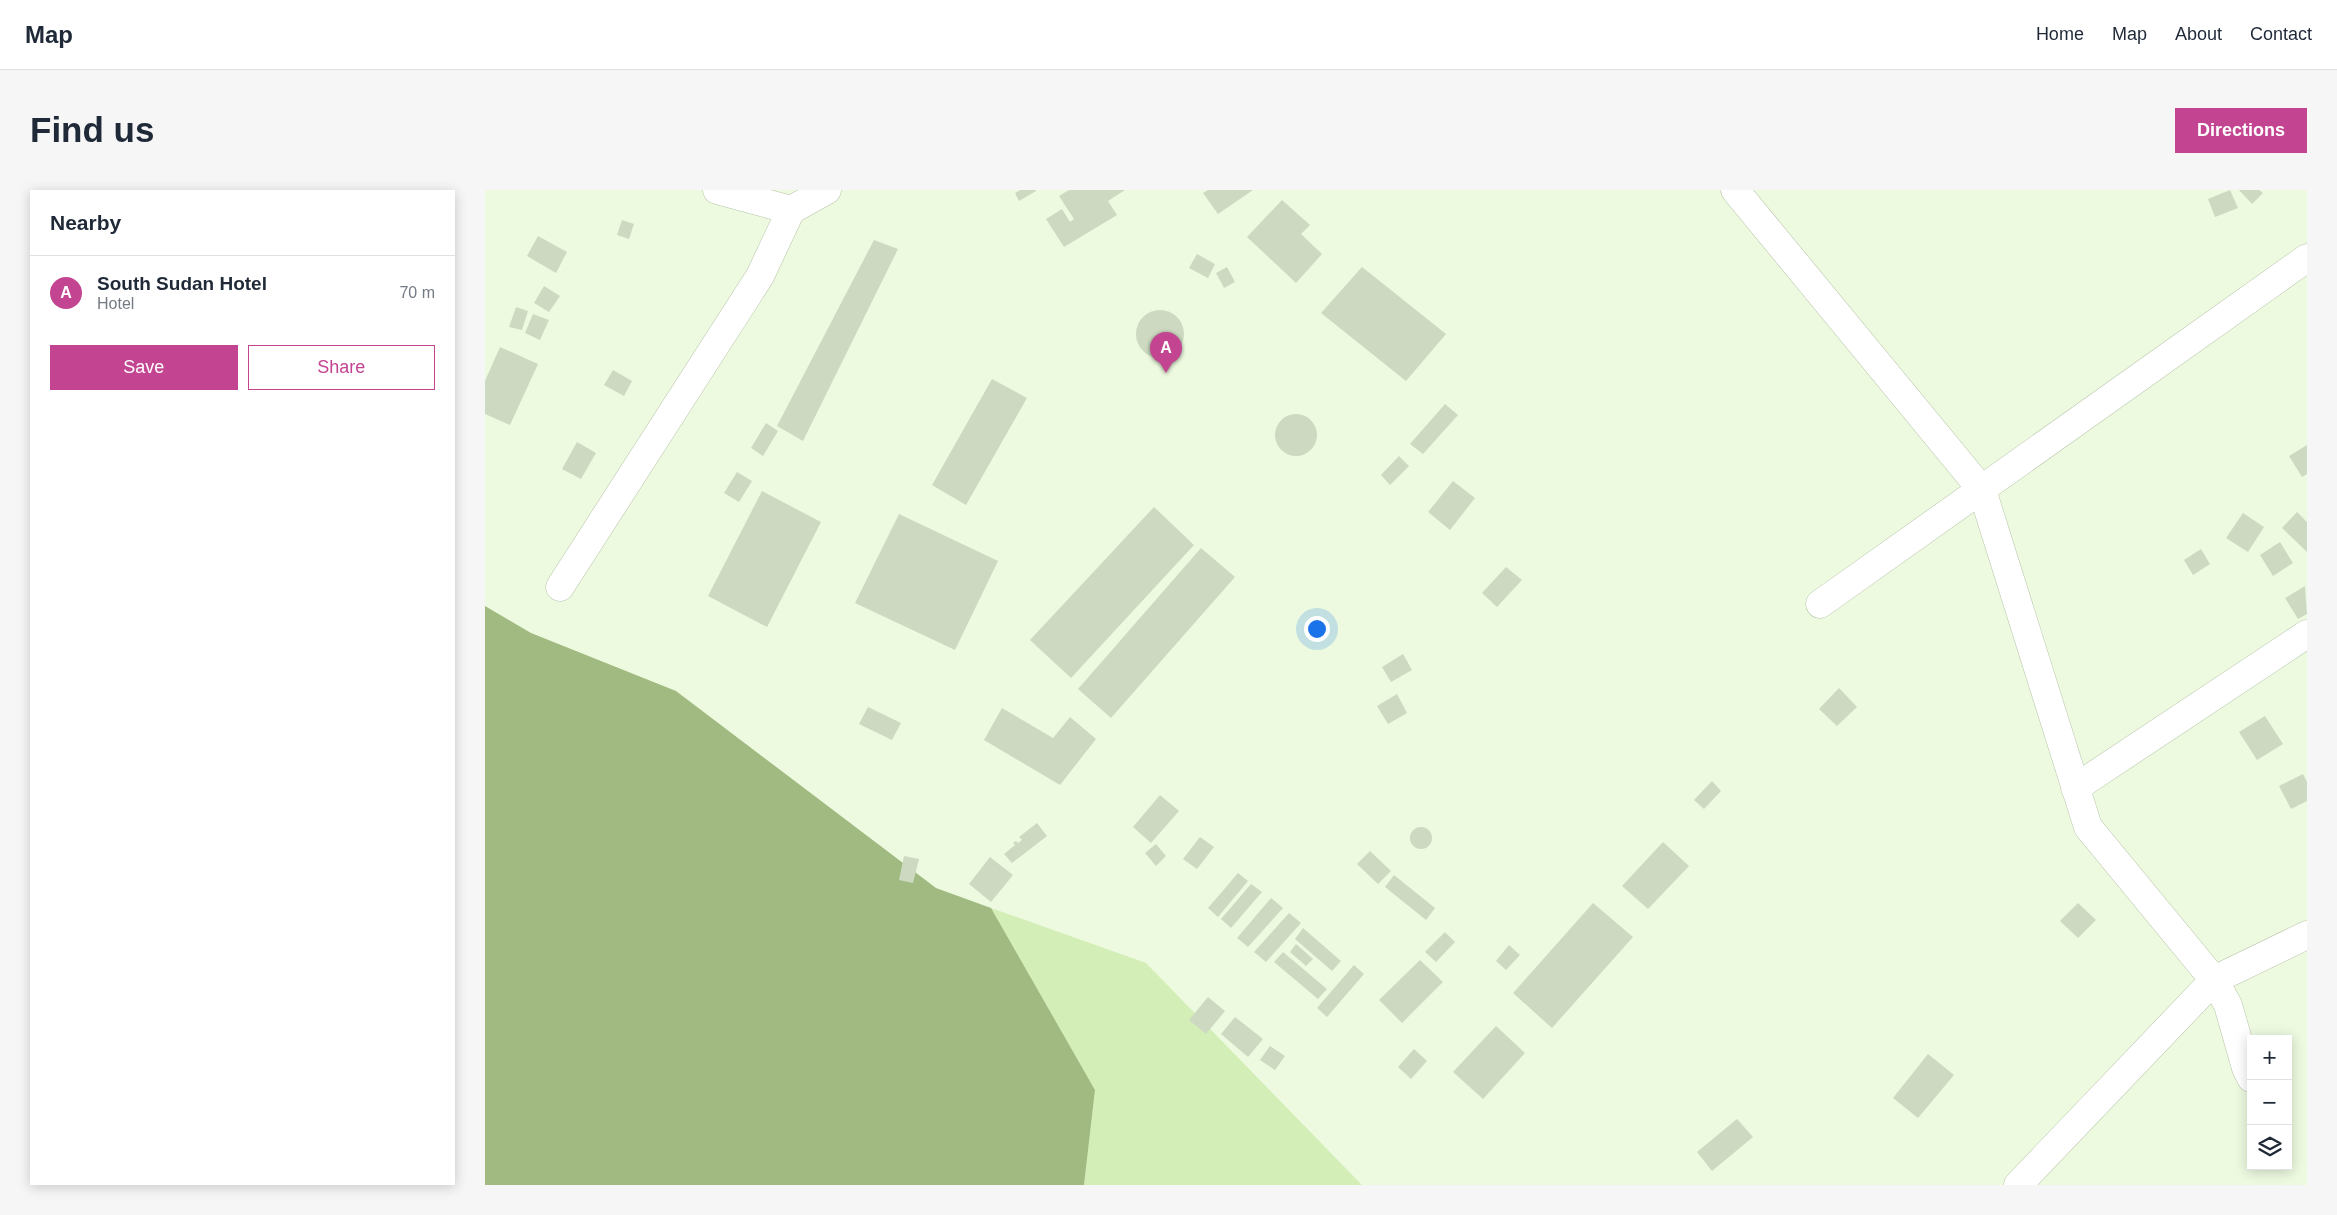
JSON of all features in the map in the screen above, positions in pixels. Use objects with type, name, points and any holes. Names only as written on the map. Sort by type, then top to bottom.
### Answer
[{"type":"street","points":[[717,190],[791,210]]},
{"type":"street","points":[[560,587],[760,276],[791,210],[827,190]]},
{"type":"street","points":[[1735,190],[1982,490],[2088,827],[2213,980],[2228,1005],[2247,1070]]},
{"type":"street","points":[[1820,604],[2307,258]]},
{"type":"street","points":[[2075,788],[2307,634]]},
{"type":"street","points":[[2018,1185],[2213,980],[2307,935]]},
{"type":"shaded area","points":[[485,606],[531,633],[676,691],[936,888],[991,908],[1095,1090],[1084,1185],[485,1185]]},
{"type":"shaded area","points":[[991,908],[1146,963],[1362,1185],[1084,1185],[1095,1090]]},
{"type":"building","points":[[1020,190],[1036,191],[1019,201],[1015,193]]},
{"type":"building","points":[[1069,190],[1125,190],[1108,201],[1117,215],[1064,247],[1046,219],[1062,209],[1070,222],[1074,219],[1059,196]]},
{"type":"building","points":[[1208,190],[1253,190],[1218,214],[1203,193]]},
{"type":"building","points":[[2230,190],[2238,208],[2215,217],[2208,199]]},
{"type":"building","points":[[2239,190],[2259,190],[2263,193],[2252,204]]},
{"type":"building","points":[[1282,200],[1310,225],[1301,234],[1322,254],[1296,283],[1247,237]]},
{"type":"building","points":[[622,220],[634,224],[629,239],[617,235]]},
{"type":"building","points":[[538,236],[567,252],[556,273],[527,256]]},
{"type":"building","points":[[874,240],[898,249],[803,441],[777,426]]},
{"type":"building","points":[[1197,254],[1215,264],[1208,278],[1189,268]]},
{"type":"building","points":[[1227,267],[1235,282],[1224,288],[1216,273]]},
{"type":"building","points":[[1362,267],[1446,334],[1406,381],[1321,313]]},
{"type":"building","points":[[544,286],[560,296],[549,312],[534,303]]},
{"type":"building","points":[[516,307],[528,311],[522,330],[509,327]]},
{"type":"building","points":[[1160,310],[1169,312],[1177,317],[1182,325],[1184,334],[1182,343],[1177,351],[1169,356],[1160,358],[1151,356],[1143,351],[1138,343],[1136,334],[1138,325],[1143,317],[1151,312]]},
{"type":"building","points":[[533,314],[549,320],[540,340],[525,333]]},
{"type":"building","points":[[500,347],[538,364],[510,425],[485,414],[485,381]]},
{"type":"building","points":[[613,370],[632,381],[624,396],[604,385]]},
{"type":"building","points":[[992,379],[1027,398],[966,505],[932,485]]},
{"type":"building","points":[[1445,404],[1458,415],[1423,454],[1410,444]]},
{"type":"building","points":[[1296,414],[1311,420],[1317,435],[1311,450],[1296,456],[1281,450],[1275,435],[1281,420]]},
{"type":"building","points":[[766,423],[778,431],[763,456],[751,448]]},
{"type":"building","points":[[577,442],[596,453],[581,479],[562,469]]},
{"type":"building","points":[[2307,445],[2307,474],[2302,477],[2289,456]]},
{"type":"building","points":[[1399,456],[1409,466],[1390,485],[1381,475]]},
{"type":"building","points":[[737,472],[752,481],[739,502],[724,493]]},
{"type":"building","points":[[1453,481],[1475,498],[1450,530],[1428,512]]},
{"type":"building","points":[[762,491],[821,522],[767,627],[708,596]]},
{"type":"building","points":[[1154,507],[1194,545],[1071,678],[1030,640]]},
{"type":"building","points":[[2297,512],[2307,522],[2307,552],[2282,528]]},
{"type":"building","points":[[2243,513],[2264,527],[2248,552],[2226,538]]},
{"type":"building","points":[[899,514],[998,561],[955,650],[855,603]]},
{"type":"building","points":[[2280,542],[2293,563],[2273,576],[2260,555]]},
{"type":"building","points":[[1201,548],[1235,577],[1111,718],[1078,689]]},
{"type":"building","points":[[2201,549],[2210,564],[2193,575],[2184,560]]},
{"type":"building","points":[[1506,567],[1522,580],[1497,607],[1482,593]]},
{"type":"building","points":[[2305,586],[2307,614],[2298,619],[2285,598]]},
{"type":"building","points":[[1403,654],[1412,670],[1391,682],[1382,667]]},
{"type":"building","points":[[1839,688],[1857,707],[1837,726],[1819,709]]},
{"type":"building","points":[[1397,694],[1407,713],[1388,724],[1377,706]]},
{"type":"building","points":[[868,707],[901,723],[892,740],[859,724]]},
{"type":"building","points":[[1002,708],[1053,738],[1070,717],[1096,739],[1060,785],[984,740]]},
{"type":"building","points":[[2265,716],[2283,744],[2257,760],[2239,732]]},
{"type":"building","points":[[2303,774],[2307,782],[2307,801],[2291,809],[2279,786]]},
{"type":"building","points":[[1712,781],[1721,791],[1704,809],[1694,800]]},
{"type":"building","points":[[1160,795],[1179,811],[1151,843],[1133,827]]},
{"type":"building","points":[[1037,823],[1047,836],[1012,863],[1004,854],[1015,845],[1013,843],[1016,841],[1018,843],[1022,840],[1019,837]]},
{"type":"building","points":[[1417,827],[1425,827],[1432,834],[1432,842],[1425,849],[1417,849],[1410,842],[1410,834]]},
{"type":"building","points":[[1200,837],[1214,847],[1197,869],[1183,859]]},
{"type":"building","points":[[1663,842],[1689,866],[1648,909],[1622,886]]},
{"type":"building","points":[[1156,844],[1166,856],[1156,866],[1145,853]]},
{"type":"building","points":[[1370,851],[1391,871],[1378,884],[1357,864]]},
{"type":"building","points":[[904,856],[919,859],[913,883],[899,880]]},
{"type":"building","points":[[990,857],[1013,875],[991,902],[969,884]]},
{"type":"building","points":[[1238,873],[1248,881],[1218,917],[1208,908]]},
{"type":"building","points":[[1394,875],[1435,908],[1426,920],[1385,887]]},
{"type":"building","points":[[1251,884],[1262,892],[1231,928],[1221,919]]},
{"type":"building","points":[[1271,898],[1283,908],[1248,947],[1237,938]]},
{"type":"building","points":[[1593,903],[1633,937],[1552,1028],[1513,993]]},
{"type":"building","points":[[2078,903],[2096,920],[2078,938],[2060,921]]},
{"type":"building","points":[[1289,913],[1301,923],[1266,962],[1254,952]]},
{"type":"building","points":[[1303,928],[1341,961],[1332,971],[1295,939]]},
{"type":"building","points":[[1445,932],[1455,942],[1436,962],[1425,952]]},
{"type":"building","points":[[1296,944],[1313,959],[1306,966],[1290,952]]},
{"type":"building","points":[[1509,945],[1520,955],[1506,970],[1496,961]]},
{"type":"building","points":[[1283,952],[1327,989],[1318,999],[1274,962]]},
{"type":"building","points":[[1420,960],[1443,982],[1402,1023],[1379,1000]]},
{"type":"building","points":[[1354,965],[1364,974],[1327,1017],[1317,1008]]},
{"type":"building","points":[[1208,997],[1225,1011],[1206,1034],[1189,1020]]},
{"type":"building","points":[[1235,1017],[1263,1039],[1248,1057],[1221,1034]]},
{"type":"building","points":[[1496,1026],[1525,1053],[1483,1099],[1453,1072]]},
{"type":"building","points":[[1270,1046],[1285,1056],[1275,1070],[1260,1060]]},
{"type":"building","points":[[1414,1049],[1427,1061],[1411,1079],[1398,1067]]},
{"type":"building","points":[[1928,1054],[1954,1075],[1918,1118],[1893,1098]]},
{"type":"building","points":[[1737,1119],[1753,1137],[1712,1171],[1697,1152]]},
{"type":"place","name":"South Sudan Hotel","points":[[1166,373]]}]
